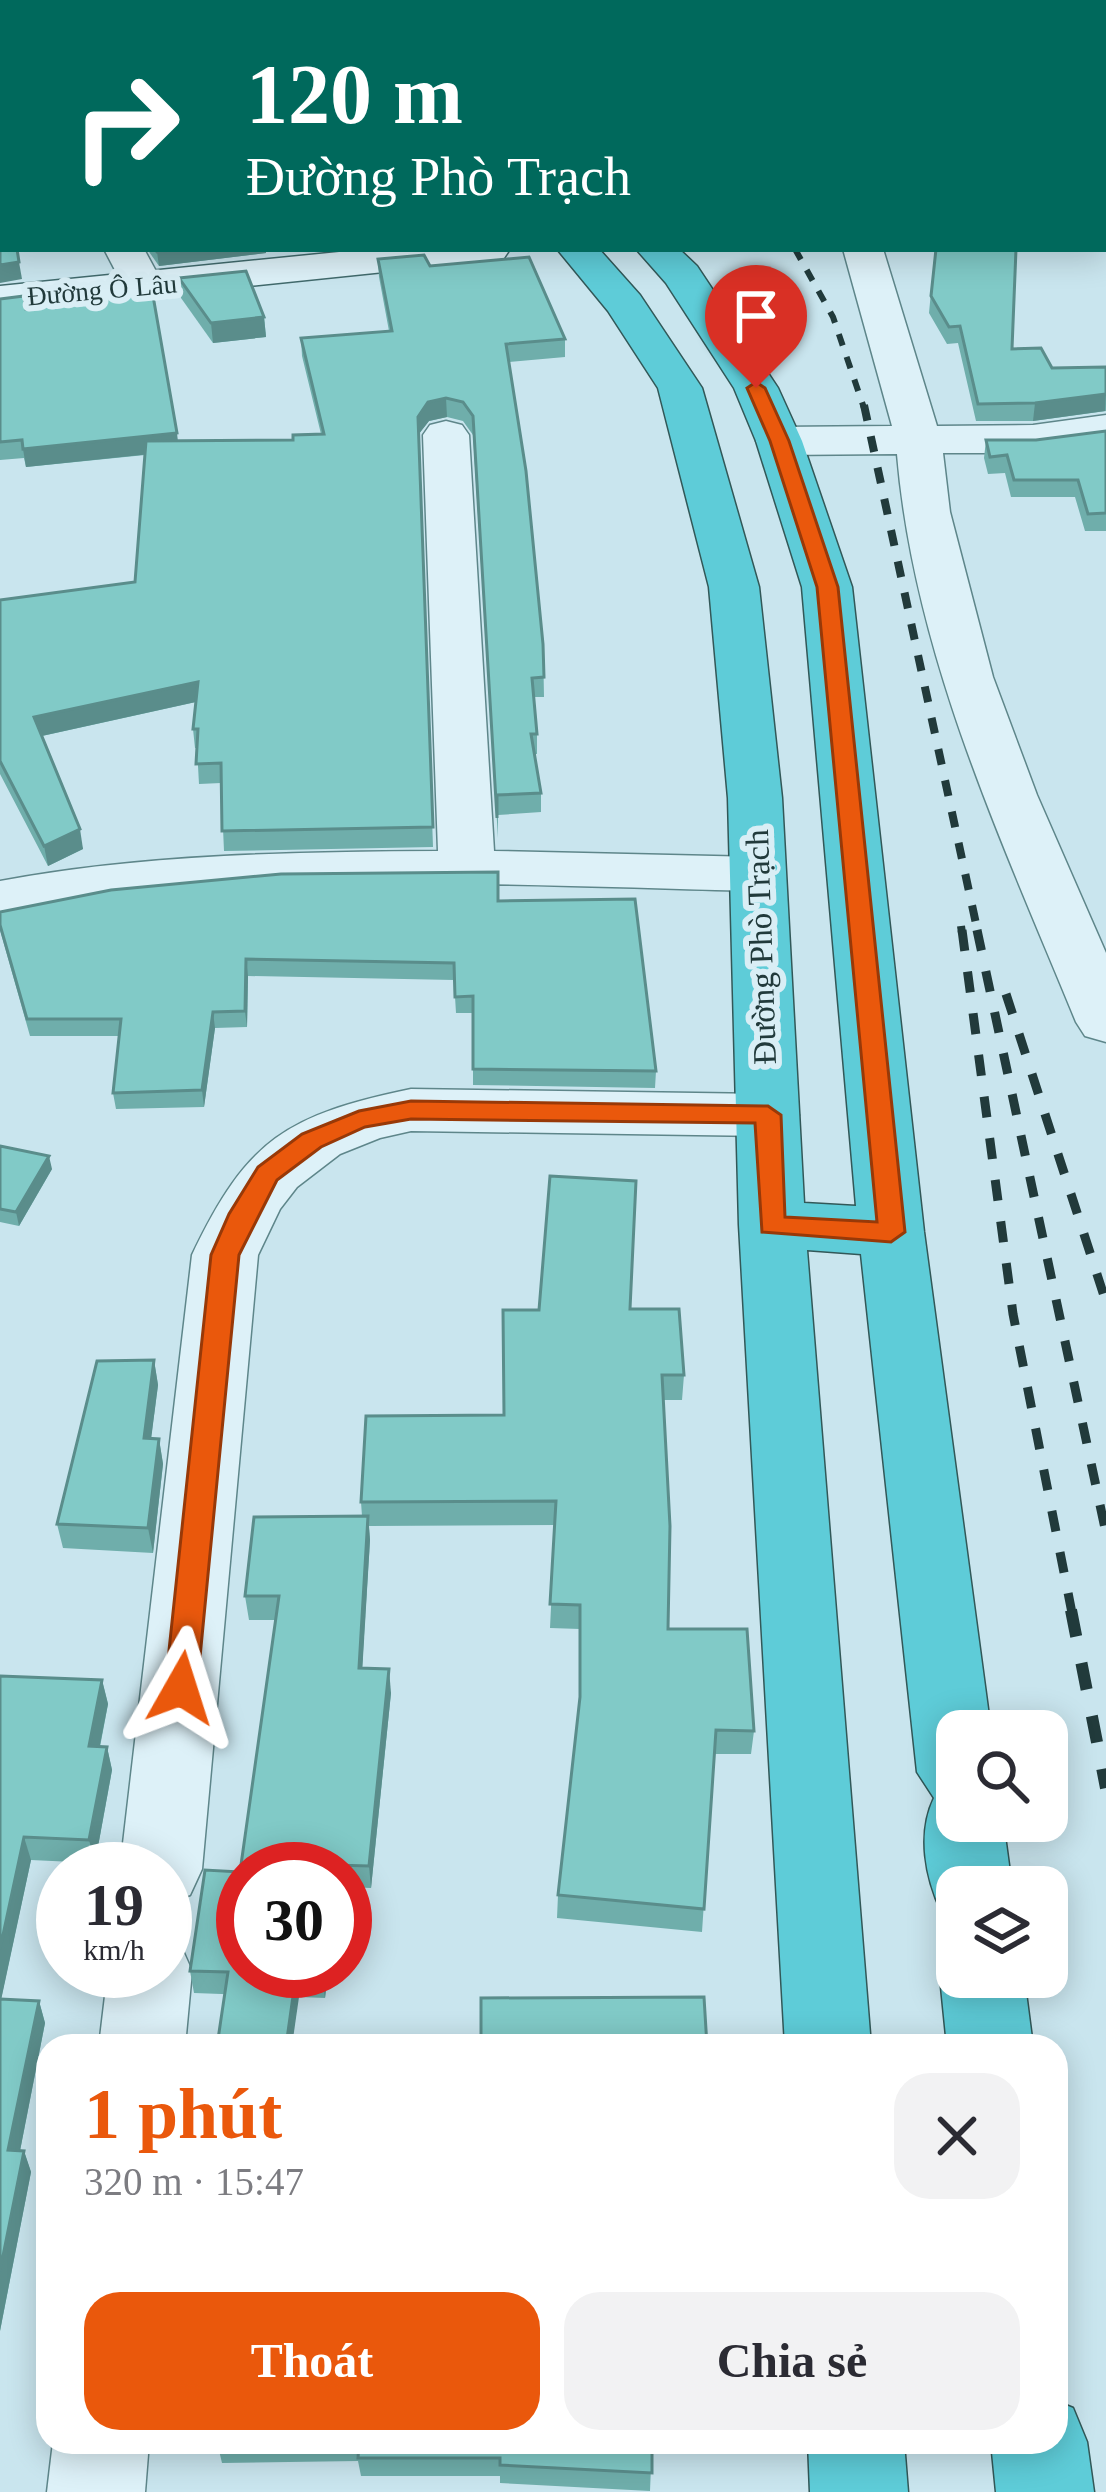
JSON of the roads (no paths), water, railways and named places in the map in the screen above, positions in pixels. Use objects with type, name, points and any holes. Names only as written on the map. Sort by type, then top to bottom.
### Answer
[{"type":"highway","name":"Đường Phò Trạch","points":[[580,252],[625,304],[680,388],[734,587],[758,874],[772,1226],[827,2034]]},
{"type":"highway","points":[[659,252],[682,275],[756,388],[779,441],[827,587],[891,1232],[949,1710]]},
{"type":"highway","points":[[734,587],[827,587]]},
{"type":"highway","points":[[772,1226],[891,1232]]},
{"type":"highway","points":[[984,1998],[989,2034]]},
{"type":"highway","points":[[857,2454],[860,2492]]},
{"type":"highway","points":[[1040,2454],[1045,2492]]},
{"type":"street","points":[[126,252],[143,286]]},
{"type":"street","name":"Đường Ô Lâu","points":[[0,299],[462,252]]},
{"type":"street","points":[[864,252],[920,441],[926,512],[968,676],[1010,795],[1106,1022]]},
{"type":"street","points":[[779,441],[1033,439],[1106,429]]},
{"type":"street","points":[[446,435],[467,866]]},
{"type":"street","points":[[0,899],[116,879],[467,866],[758,874]]},
{"type":"street","points":[[164,1842],[225,1255],[242,1214],[268,1174],[311,1141],[343,1126],[411,1110],[768,1115]]},
{"type":"street","points":[[143,2034],[147,1998]]},
{"type":"street","points":[[96,2492],[100,2454]]},
{"type":"railway","points":[[797,252],[833,317],[864,408]]},
{"type":"railway","points":[[864,405],[978,933]]},
{"type":"railway","points":[[961,926],[962,933]]},
{"type":"railway","points":[[962,930],[1013,1314],[1072,1613]]},
{"type":"railway","points":[[977,930],[1106,1533]]},
{"type":"railway","points":[[1006,994],[1106,1302]]},
{"type":"railway","points":[[1071,1610],[1106,1788]]}]
